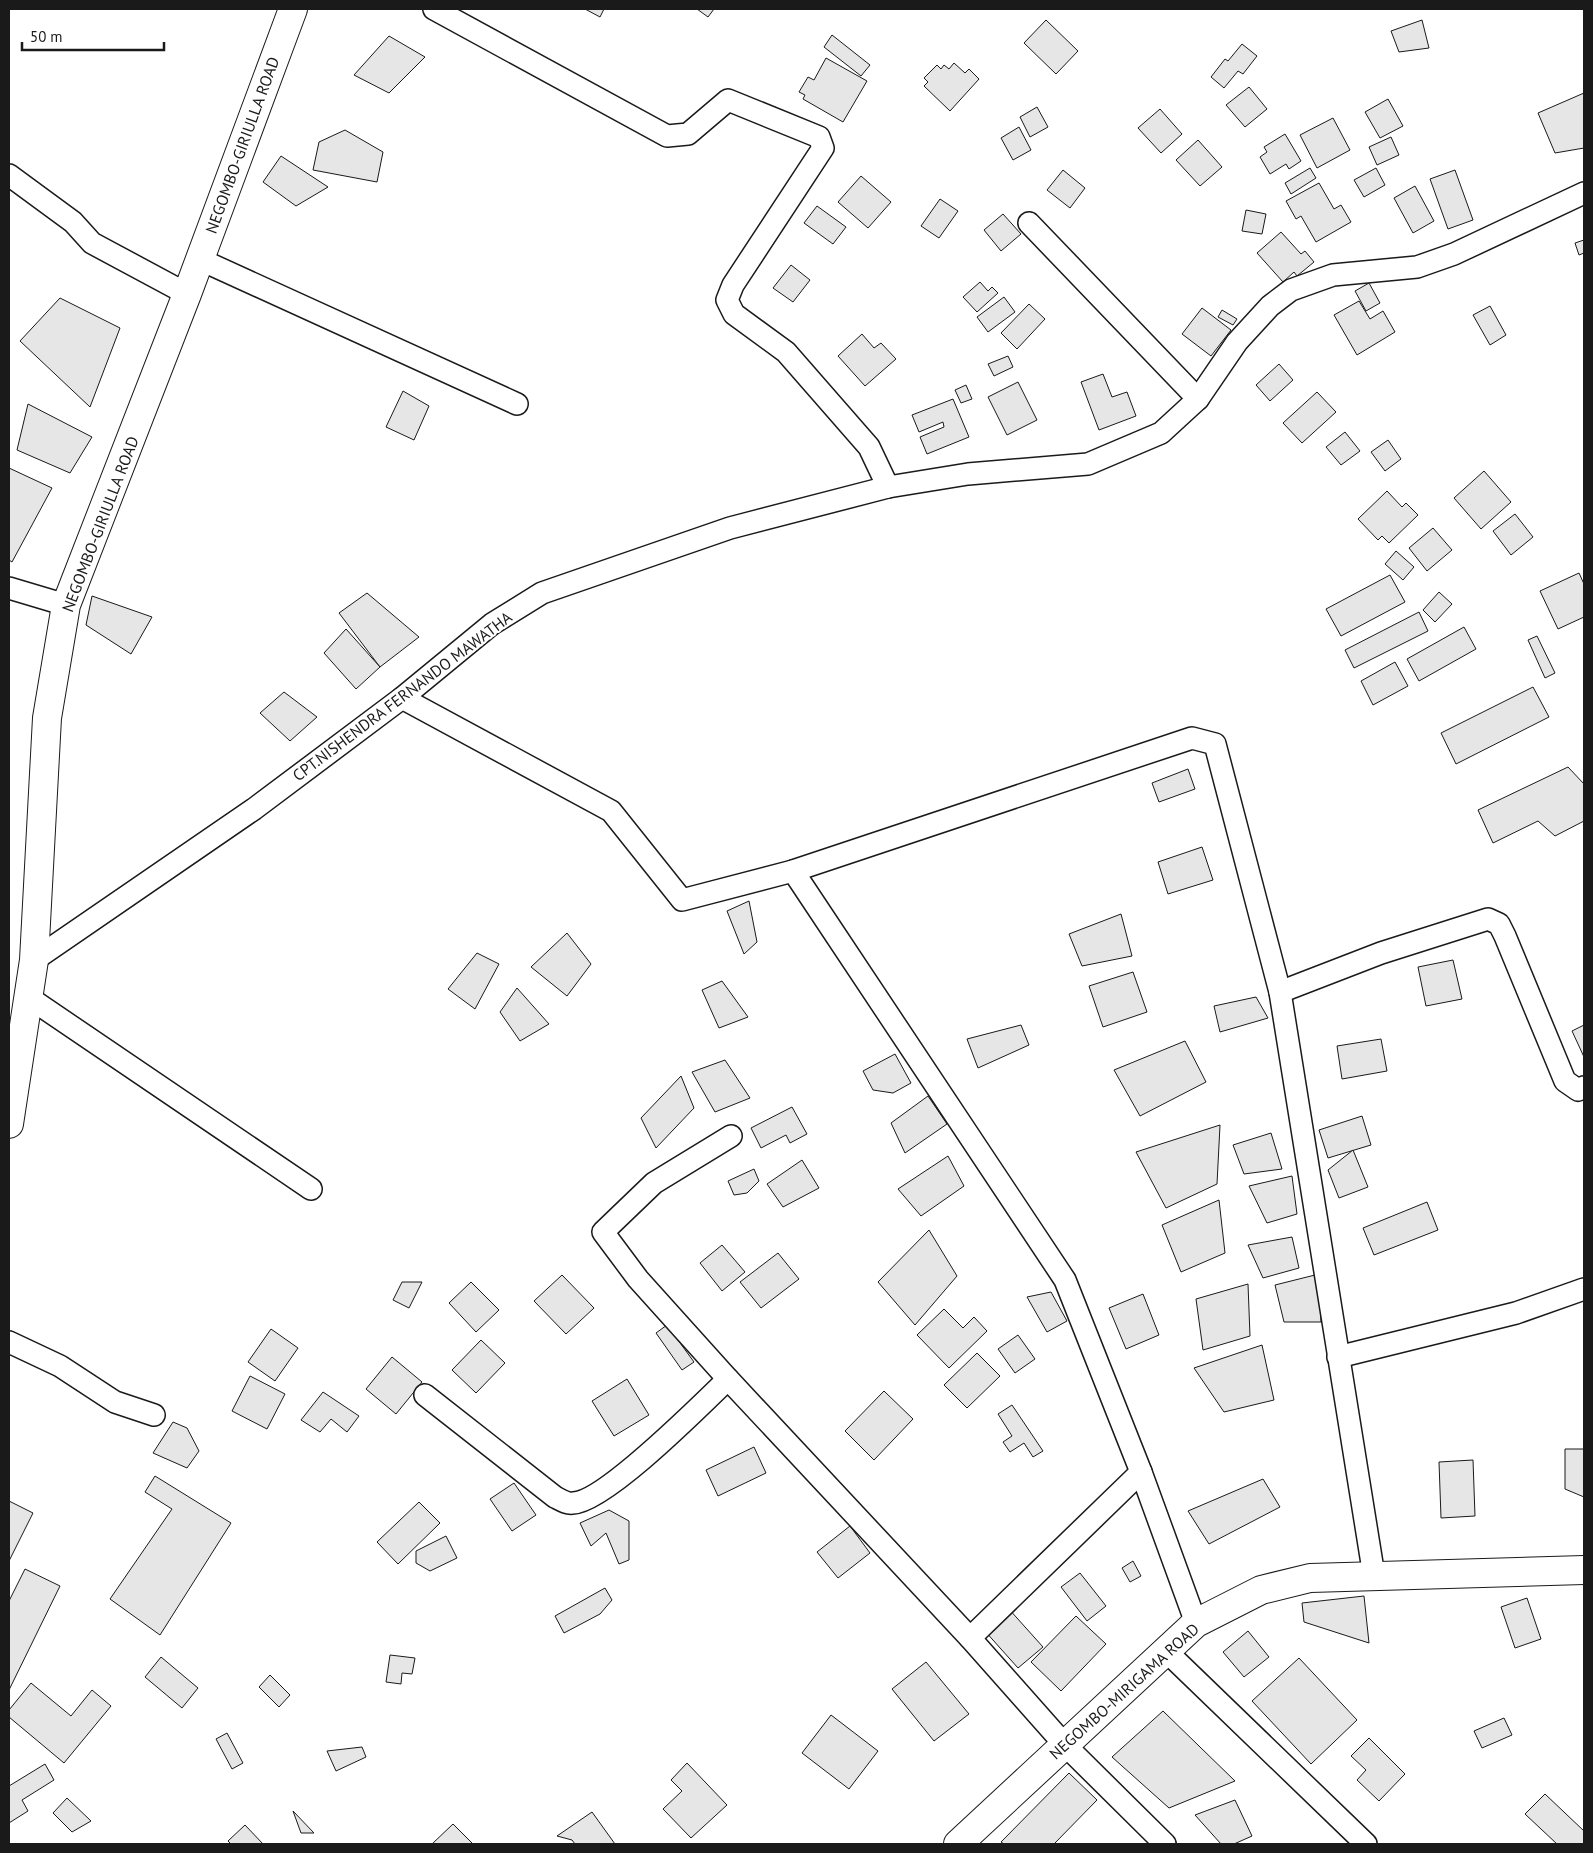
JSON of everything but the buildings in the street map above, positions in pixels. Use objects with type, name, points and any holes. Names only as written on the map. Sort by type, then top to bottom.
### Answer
[{"type":"main road","name":"NEGOMBO-GIRIULLA ROAD","points":[[9,1124],[34,960],[47,718],[66,605],[187,294],[293,9]]},
{"type":"main road","name":"NEGOMBO-MIRIGAMA ROAD","points":[[958,1844],[1196,1623],[1261,1590],[1299,1579],[1584,1570]]},
{"type":"street","points":[[434,9],[667,136],[688,134],[728,100],[819,137],[823,148],[733,285],[727,300],[734,314],[786,352],[869,447],[888,487]]},
{"type":"street","points":[[9,175],[73,222],[92,243],[187,294]]},
{"type":"street","name":"CPT.NISHENDRA FERNANDO MAWATHA","points":[[34,960],[254,809],[402,698],[492,624],[542,593],[730,528],[888,487],[968,474],[1088,464],[1161,433],[1198,398],[1237,342],[1270,306],[1291,290],[1333,275],[1417,267],[1454,254],[1584,193]]},
{"type":"street","points":[[1029,222],[1198,398]]},
{"type":"street","points":[[199,259],[517,404]]},
{"type":"street","points":[[9,588],[66,605]]},
{"type":"street","points":[[402,698],[611,811],[682,900],[793,871],[1192,738],[1214,744],[1280,992],[1374,1576]]},
{"type":"street","points":[[793,871],[1065,1280],[1141,1472],[1196,1623]]},
{"type":"street","points":[[1280,992],[1381,953],[1488,918],[1499,924],[1505,936],[1565,1081],[1578,1090],[1584,1087]]},
{"type":"street","points":[[28,997],[312,1189]]},
{"type":"street","points":[[730,1136],[654,1183],[603,1232],[638,1279],[728,1379],[970,1638],[1064,1744],[1165,1844]]},
{"type":"street","points":[[1338,1357],[1516,1313],[1584,1289]]},
{"type":"street","points":[[9,1342],[60,1366],[115,1402],[154,1415]]},
{"type":"street","points":[[425,1395],[555,1497],[574,1504],[593,1497],[661,1443],[728,1379]]},
{"type":"street","points":[[970,1638],[1141,1472]]},
{"type":"street","points":[[1166,1651],[1366,1844]]}]
